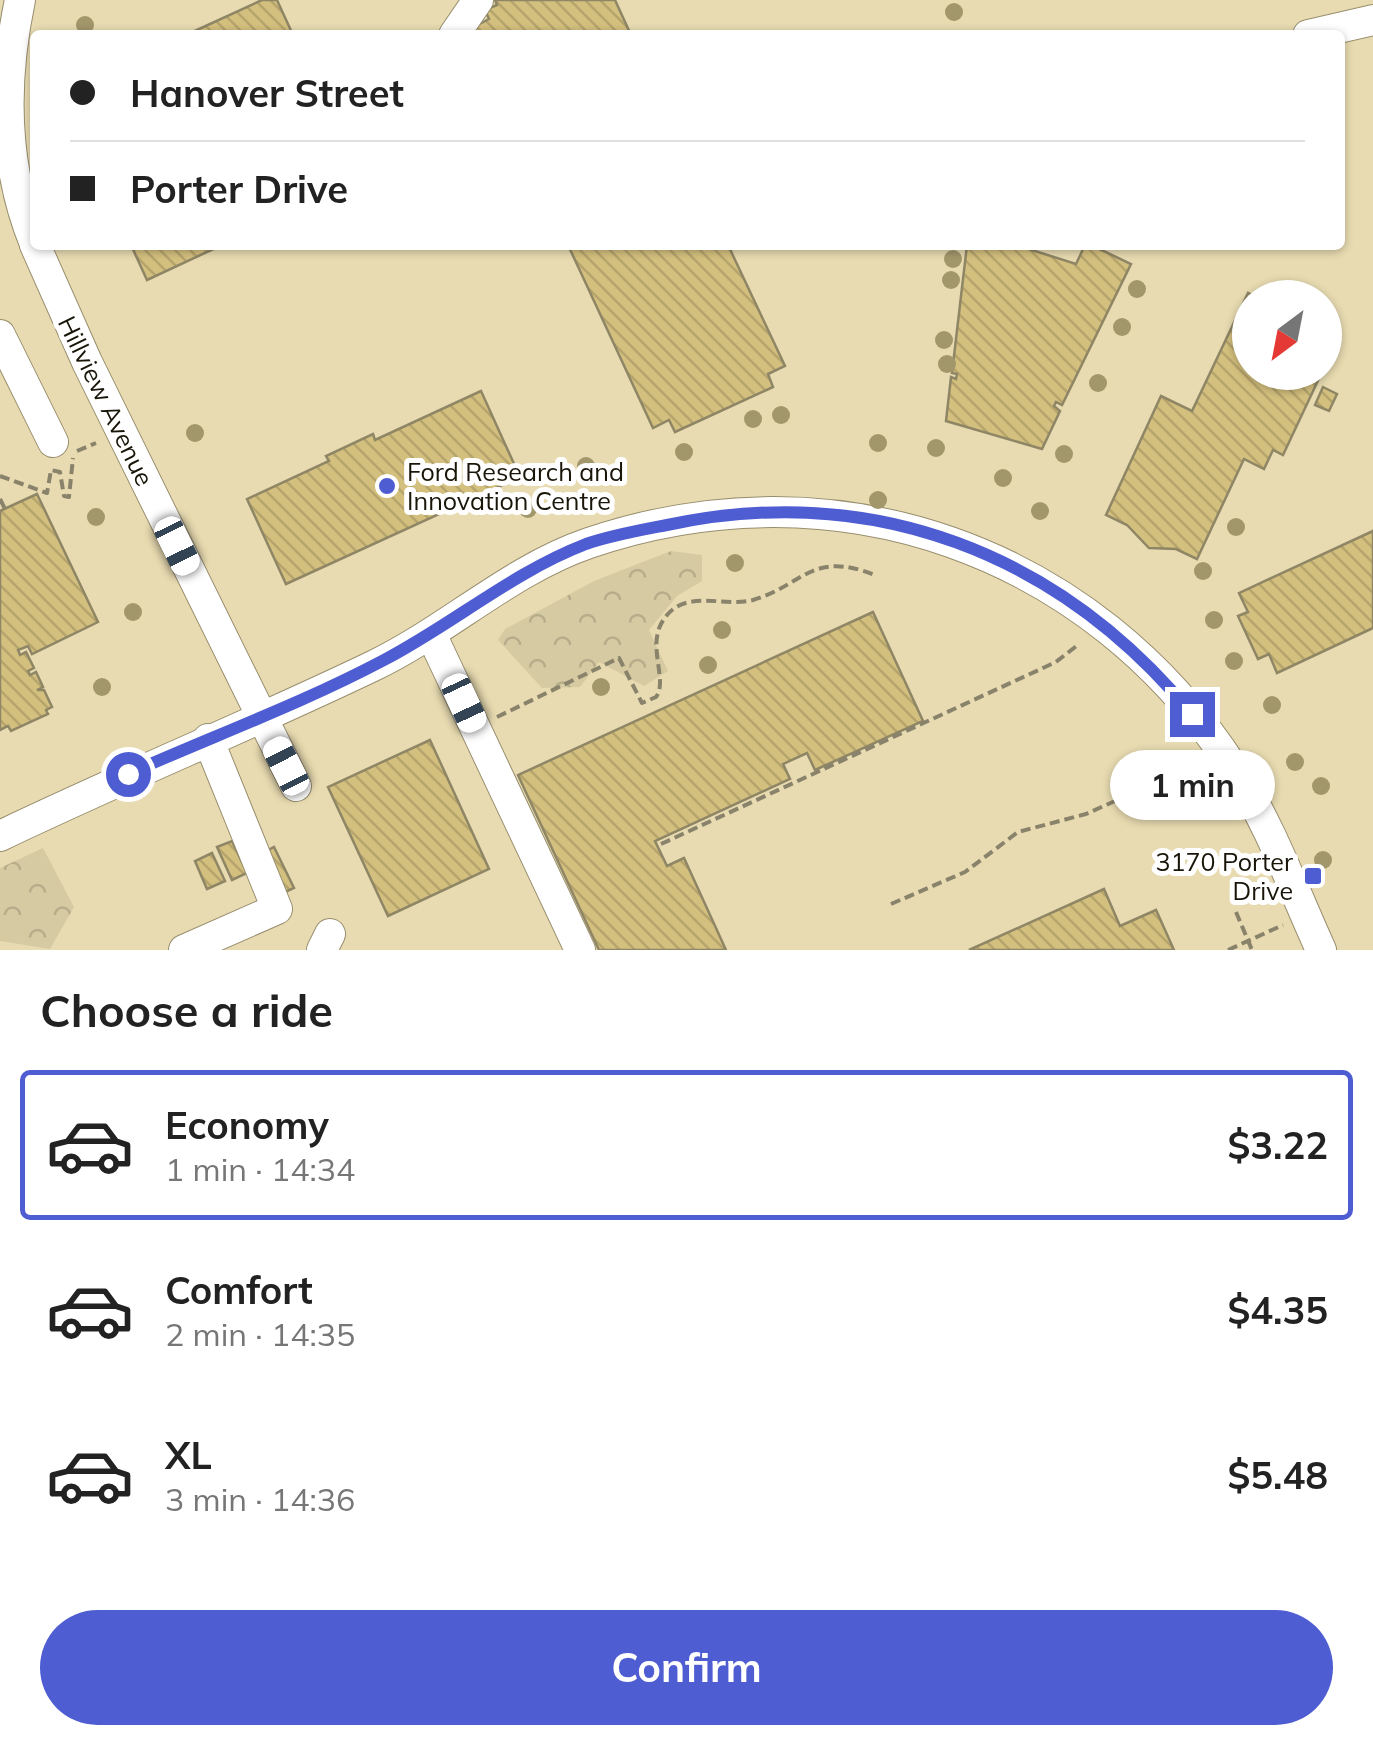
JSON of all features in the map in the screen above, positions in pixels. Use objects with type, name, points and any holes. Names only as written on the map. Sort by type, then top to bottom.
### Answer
[{"type":"street","name":"Hillview Avenue","points":[[20,0],[5,46],[6,101],[30,223]]},
{"type":"street","points":[[457,30],[478,0]]},
{"type":"street","name":"Hillview Avenue","points":[[37,250],[87,362],[296,786]]},
{"type":"street","points":[[0,335],[53,442]]},
{"type":"street","points":[[0,836],[431,634],[514,579],[587,544],[725,512],[845,515],[966,545],[1064,594],[1150,663],[1239,776],[1321,950]]},
{"type":"street","points":[[431,634],[580,950]]},
{"type":"street","points":[[184,950],[277,909],[208,740]]},
{"type":"path","points":[[0,476],[46,493],[51,470],[60,472],[64,496],[69,497],[74,453],[96,442]]},
{"type":"path","points":[[0,499],[5,509]]},
{"type":"path","points":[[489,720],[619,658],[642,703],[656,697],[660,692],[656,638],[668,614],[681,605],[707,599],[752,600],[799,574],[826,566],[875,574]]},
{"type":"path","points":[[661,844],[1056,662],[1079,644]]},
{"type":"path","points":[[892,904],[965,872],[1018,832],[1086,814],[1115,800],[1150,782],[1188,753]]},
{"type":"path","points":[[1236,912],[1252,950]]},
{"type":"path","points":[[1228,950],[1283,925]]},
{"type":"shaded area","points":[[0,0],[1373,0],[1373,950],[0,950]]},
{"type":"green space","points":[[671,551],[702,555],[702,581],[677,596],[649,630],[668,671],[644,686],[599,662],[580,687],[542,688],[498,640],[505,629],[594,581]]},
{"type":"green space","points":[[43,848],[74,907],[50,949],[0,941],[0,868]]},
{"type":"building","points":[[262,0],[277,0],[291,30],[197,30]]},
{"type":"building","points":[[495,0],[615,0],[629,30],[468,30],[489,19],[485,10],[497,5]]},
{"type":"building","points":[[133,250],[211,250],[147,280]]},
{"type":"building","points":[[570,250],[730,250],[785,366],[768,374],[773,387],[675,432],[669,420],[653,428]]},
{"type":"building","points":[[966,250],[1032,250],[1076,264],[1083,250],[1102,250],[1131,264],[1062,405],[1056,402],[1054,406],[1060,411],[1042,449],[946,421],[951,377],[956,379],[957,374],[952,373]]},
{"type":"building","points":[[1232,327],[1232,390],[1314,390],[1283,455],[1273,450],[1264,469],[1244,459],[1197,559],[1176,549],[1149,548],[1127,525],[1106,515],[1161,396],[1192,411]]},
{"type":"building","points":[[1322,390],[1337,394],[1329,411],[1315,405]]},
{"type":"building","name":"Ford Research and Innovation Centre","points":[[481,391],[520,477],[286,584],[247,499],[329,461],[326,456],[373,434],[375,440]]},
{"type":"building","points":[[37,494],[98,622],[32,654],[28,646],[18,650],[20,655],[26,652],[34,668],[28,671],[30,675],[36,672],[43,687],[37,690],[44,690],[52,707],[46,710],[48,714],[11,731],[8,726],[0,730],[0,511]]},
{"type":"building","points":[[1373,531],[1373,628],[1277,673],[1269,654],[1258,659],[1238,616],[1248,612],[1239,593]]},
{"type":"building","points":[[873,612],[923,721],[815,770],[807,753],[783,764],[790,779],[655,841],[667,866],[684,858],[726,950],[599,950],[518,775]]},
{"type":"building","points":[[430,740],[489,869],[388,916],[328,787]]},
{"type":"building","points":[[232,841],[247,873],[232,880],[217,847]]},
{"type":"building","points":[[274,847],[294,888],[281,894],[261,854]]},
{"type":"building","points":[[212,853],[225,881],[207,889],[195,861]]},
{"type":"building","points":[[1104,889],[1120,926],[1156,910],[1174,950],[969,950]]},
{"type":"place","name":"Ford Research and Innovation Centre","points":[[387,486]]},
{"type":"place","name":"3170 Porter Drive","points":[[1313,876]]},
{"type":"route","points":[[128,774],[386,660],[514,579],[587,544],[725,512],[845,515],[966,545],[1064,594],[1150,663],[1192,714]]}]
